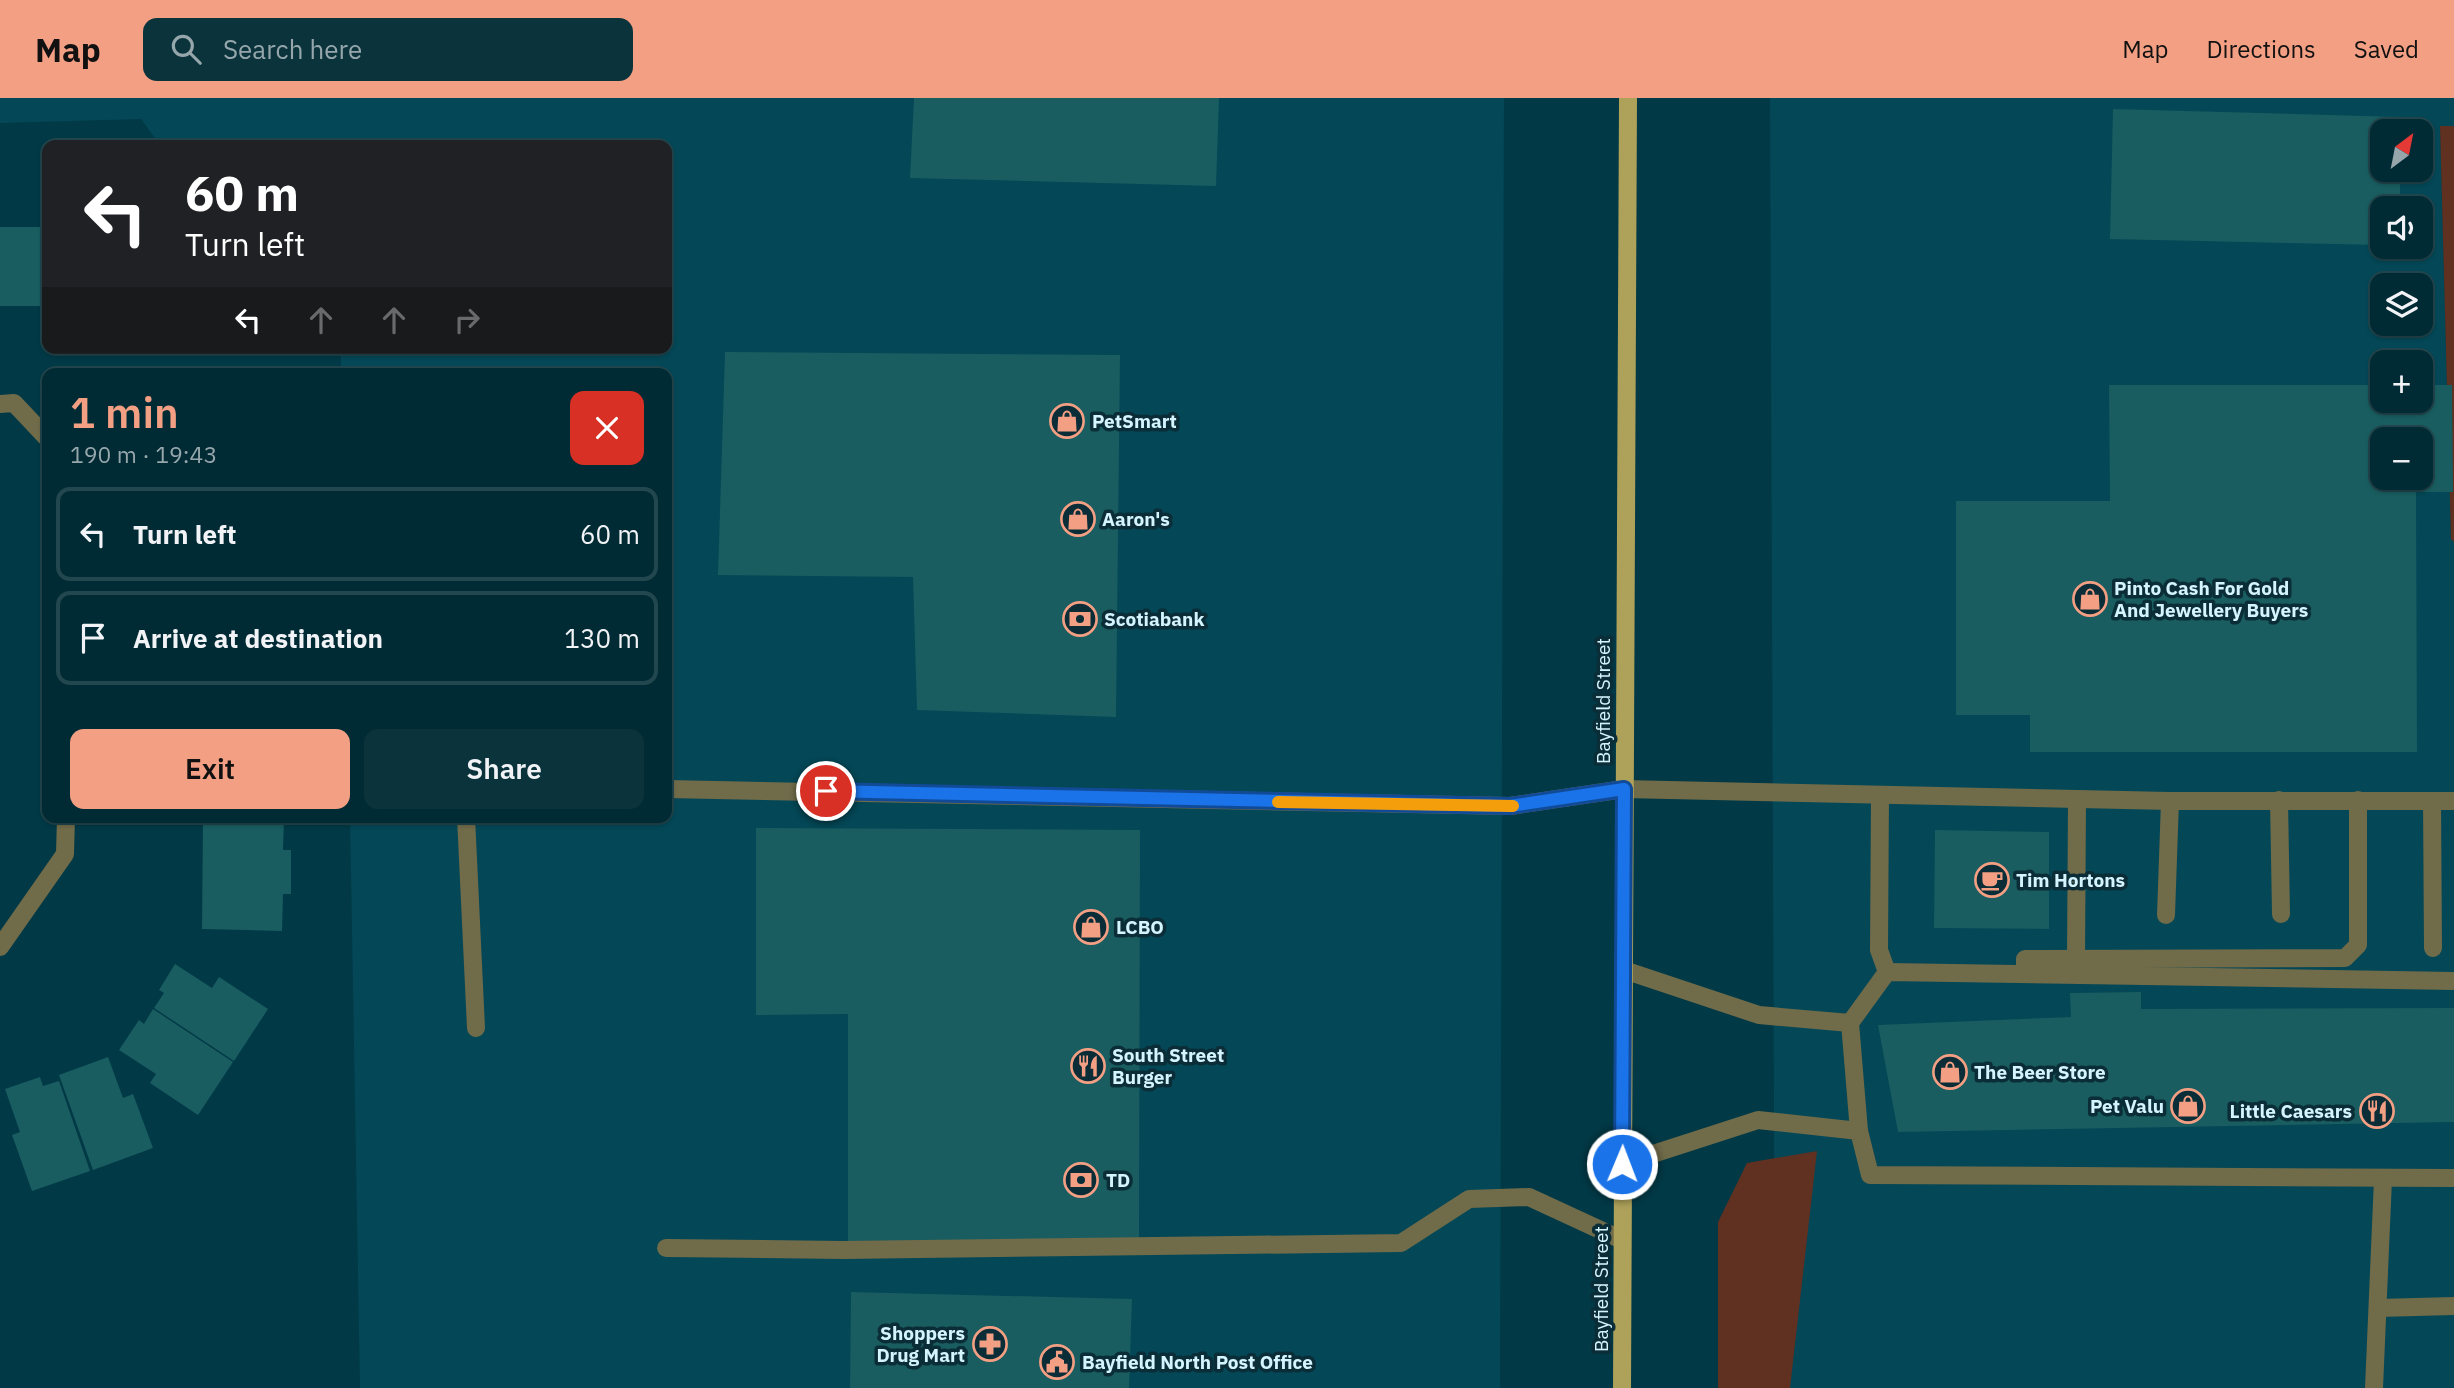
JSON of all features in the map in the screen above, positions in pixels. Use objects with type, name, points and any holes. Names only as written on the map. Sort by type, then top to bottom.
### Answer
[{"type":"main road","name":"Bayfield Street","points":[[1622,1388],[1628,98]]},
{"type":"street","points":[[0,404],[14,403],[42,433]]},
{"type":"street","points":[[672,789],[1510,806],[1624,789],[2170,801],[2454,801]]},
{"type":"street","points":[[1880,795],[1879,950],[1887,972]]},
{"type":"street","points":[[2076,959],[2077,799]]},
{"type":"street","points":[[2279,800],[2281,914]]},
{"type":"street","points":[[2025,974],[2025,959],[2345,958],[2358,945],[2358,800]]},
{"type":"street","points":[[2166,915],[2170,801]]},
{"type":"street","points":[[2432,801],[2433,948]]},
{"type":"street","points":[[0,947],[65,853],[66,823]]},
{"type":"street","points":[[467,823],[476,1028]]},
{"type":"street","points":[[1624,970],[1759,1015],[1850,1023]]},
{"type":"street","points":[[1887,972],[2454,981]]},
{"type":"street","points":[[1887,972],[1850,1023],[1859,1131],[1870,1175],[2454,1178]]},
{"type":"street","points":[[1622,1164],[1758,1120],[1859,1131]]},
{"type":"street","points":[[2374,1388],[2383,1179]]},
{"type":"street","points":[[666,1248],[844,1250],[1401,1243],[1469,1199],[1529,1197],[1622,1240]]},
{"type":"street","points":[[2378,1308],[2454,1306]]},
{"type":"shaded area","points":[[0,98],[1504,98],[1500,1388],[360,1388],[350,823],[672,823],[672,368],[341,368],[341,354],[672,354],[672,140],[156,140],[141,119],[0,123]]},
{"type":"shaded area","points":[[1770,98],[2454,98],[2454,126],[2440,127],[2451,539],[2454,542],[2454,1388],[1775,1388]]},
{"type":"shaded area","points":[[2440,126],[2454,126],[2454,542],[2451,539]]},
{"type":"shaded area","points":[[1817,1151],[1790,1388],[1718,1388],[1718,1222],[1747,1163]]},
{"type":"building","points":[[914,98],[1219,98],[1216,186],[910,178]]},
{"type":"building","points":[[2113,109],[2401,117],[2370,119],[2370,182],[2400,182],[2400,196],[2370,196],[2370,245],[2110,239]]},
{"type":"building","points":[[0,227],[42,227],[42,306],[0,306]]},
{"type":"building","points":[[725,352],[1120,355],[1116,717],[917,710],[913,577],[718,575]]},
{"type":"building","points":[[2109,385],[2370,385],[2370,413],[2433,413],[2433,385],[2452,385],[2453,492],[2416,492],[2417,752],[2030,752],[2030,715],[1956,715],[1956,501],[2110,501]]},
{"type":"building","points":[[203,823],[284,823],[283,850],[291,850],[291,894],[283,894],[282,931],[202,929]]},
{"type":"building","points":[[756,828],[1140,830],[1139,1245],[848,1244],[848,1014],[756,1015]]},
{"type":"building","name":"Tim Hortons","points":[[1935,830],[2049,832],[2049,929],[1934,928]]},
{"type":"building","points":[[175,964],[212,988],[219,977],[268,1009],[234,1061],[154,1008],[164,993],[159,990]]},
{"type":"building","points":[[2141,992],[2141,1009],[2454,1008],[2454,1122],[1898,1132],[1878,1025],[2071,1017],[2070,993]]},
{"type":"building","points":[[153,1009],[233,1062],[198,1115],[150,1083],[156,1074],[119,1050],[139,1020],[144,1024]]},
{"type":"building","points":[[108,1057],[123,1098],[133,1094],[153,1148],[93,1170],[59,1075]]},
{"type":"building","points":[[40,1077],[43,1086],[59,1081],[90,1171],[32,1191],[12,1135],[20,1132],[5,1089]]},
{"type":"building","name":"Shoppers Drug Mart","points":[[851,1292],[1132,1299],[1129,1388],[850,1388]]},
{"type":"slow traffic","points":[[1278,802],[1513,806]]},
{"type":"place","name":"PetSmart","points":[[1067,421]]},
{"type":"place","name":"Aaron's","points":[[1078,519]]},
{"type":"place","name":"Pinto Cash For Gold And Jewellery Buyers","points":[[2090,599]]},
{"type":"place","name":"Scotiabank","points":[[1080,619]]},
{"type":"place","name":"Tim Hortons","points":[[1992,880]]},
{"type":"place","name":"LCBO","points":[[1091,927]]},
{"type":"place","name":"South Street Burger","points":[[1088,1066]]},
{"type":"place","name":"The Beer Store","points":[[1950,1072]]},
{"type":"place","name":"Pet Valu","points":[[2188,1106]]},
{"type":"place","name":"Little Caesars","points":[[2377,1111]]},
{"type":"place","name":"TD","points":[[1081,1180]]},
{"type":"place","name":"Shoppers Drug Mart","points":[[990,1344]]},
{"type":"place","name":"Bayfield North Post Office","points":[[1057,1362]]},
{"type":"route","points":[[826,791],[1510,806],[1624,789],[1622,1164]]}]
